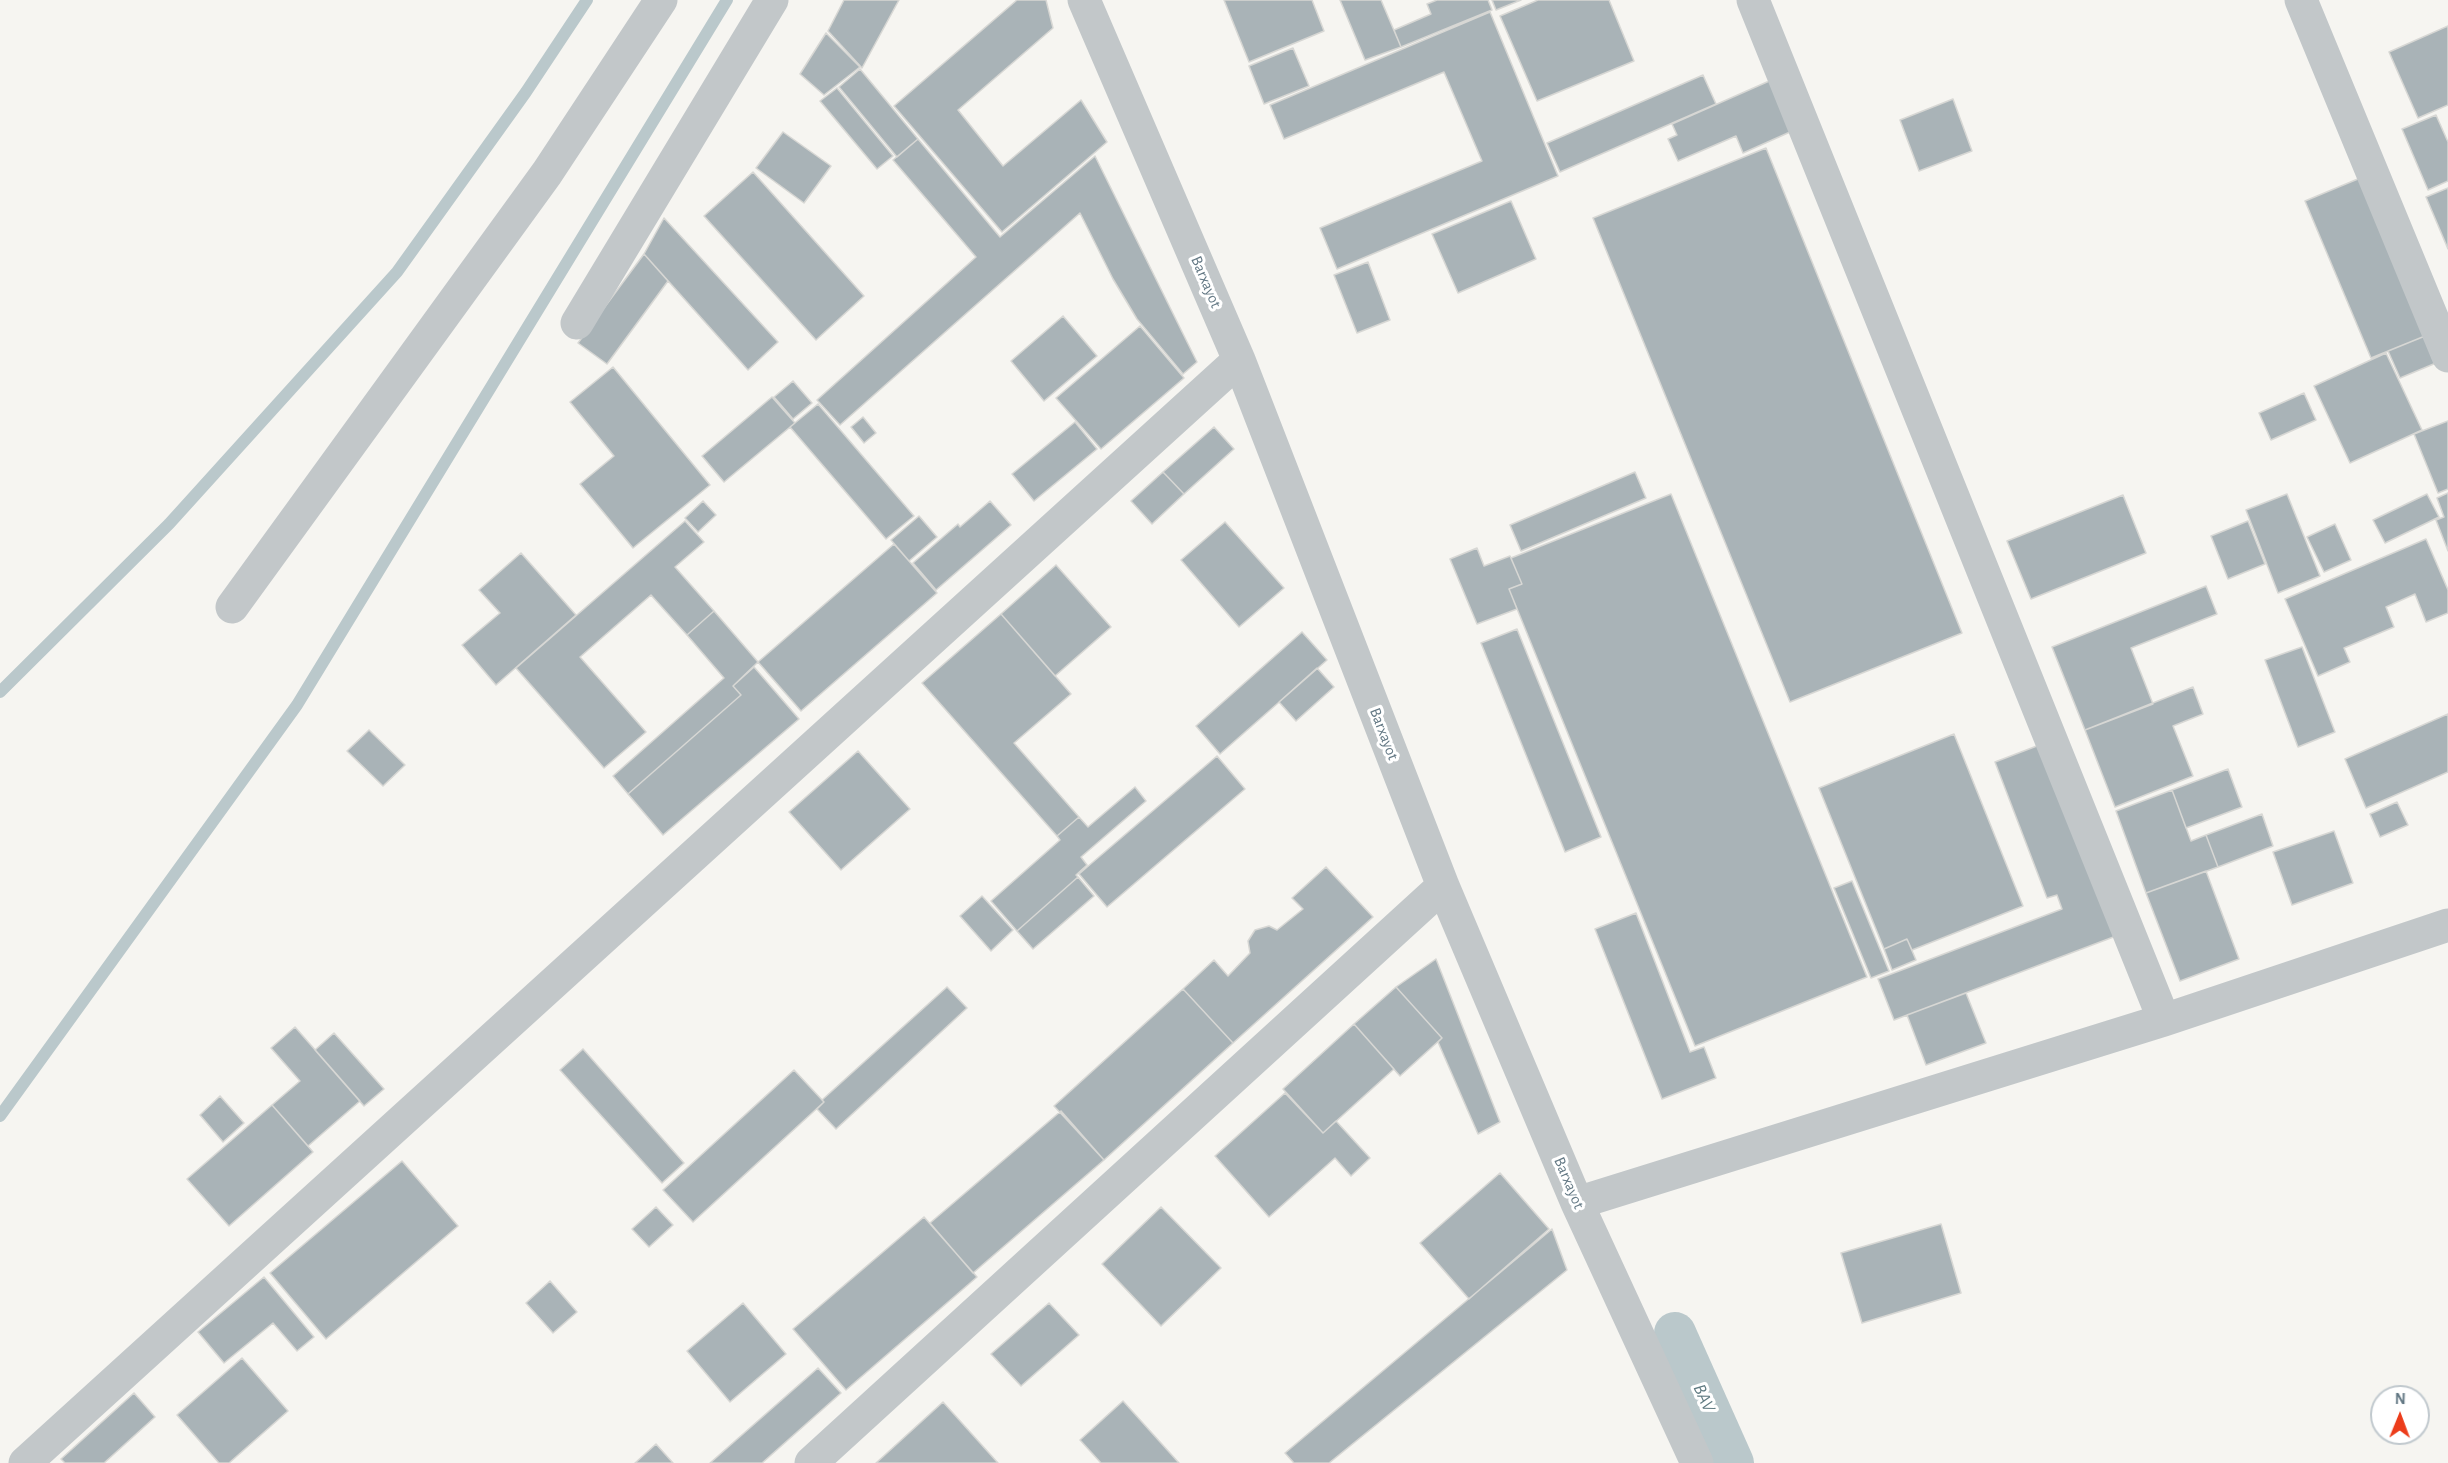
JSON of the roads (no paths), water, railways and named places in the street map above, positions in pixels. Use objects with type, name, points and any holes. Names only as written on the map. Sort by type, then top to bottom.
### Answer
[{"type":"street","points":[[232,607],[547,172],[661,0]]},
{"type":"street","points":[[577,323],[772,0]]},
{"type":"street","name":"Barxayot","points":[[1084,0],[1239,360],[1443,886],[1577,1203],[1696,1463]]},
{"type":"street","points":[[1753,0],[2164,1020]]},
{"type":"street","points":[[2301,0],[2448,356]]},
{"type":"street","points":[[25,1463],[1239,360]]},
{"type":"street","points":[[811,1463],[1443,886]]},
{"type":"street","points":[[1577,1203],[2164,1020],[2448,925]]},
{"type":"waterway","points":[[0,692],[169,524],[397,272],[526,92],[587,0]]},
{"type":"waterway","points":[[0,1116],[297,705],[727,0]]},
{"type":"waterway","name":"BAV","points":[[1675,1333],[1733,1463]]}]
